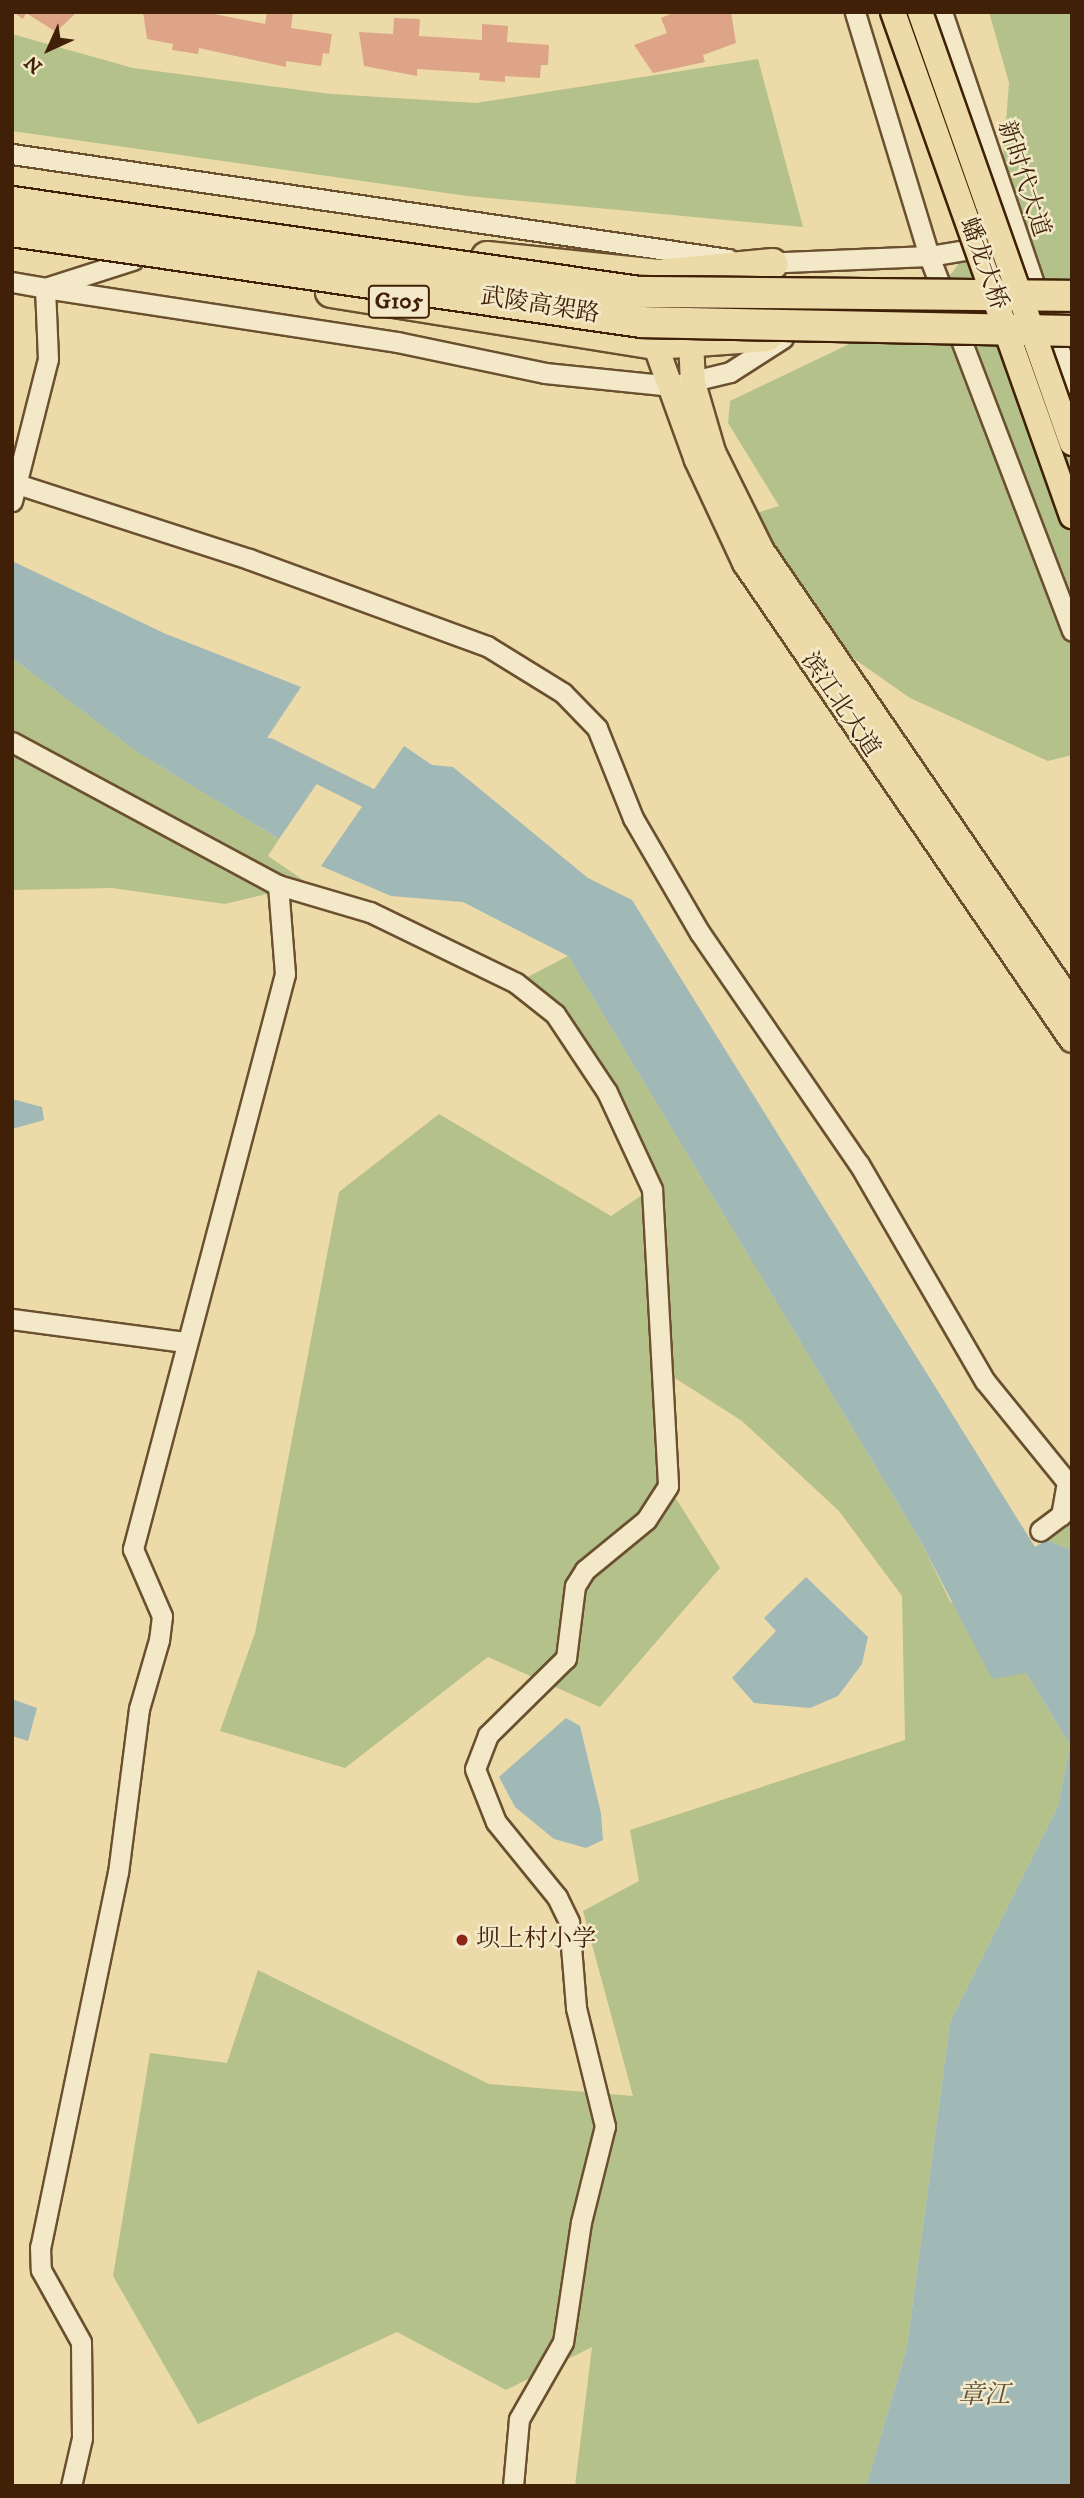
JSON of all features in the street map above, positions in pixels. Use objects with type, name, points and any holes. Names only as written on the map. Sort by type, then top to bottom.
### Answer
[{"type":"highway","name":"G105","points":[[12,202],[658,275],[772,264]]},
{"type":"highway","name":"武陵高架路","points":[[12,202],[640,292],[1072,296]]},
{"type":"highway","name":"武陵高架路","points":[[12,231],[640,322],[1072,331]]},
{"type":"highway","name":"G105","points":[[12,242],[655,344],[786,335]]},
{"type":"main road","name":"蟠龙大桥","points":[[893,12],[1072,516]]},
{"type":"main road","name":"蟠龙大桥","points":[[920,12],[1072,443]]},
{"type":"main road","name":"滨江北大道","points":[[691,341],[683,384],[697,460],[745,563],[1072,1040]]},
{"type":"main road","name":"滨江北大道","points":[[655,344],[683,384],[713,453],[762,551],[1072,1004]]},
{"type":"street","points":[[855,12],[950,321],[1072,631]]},
{"type":"street","name":"新时代大道","points":[[942,12],[1017,242],[1072,383]]},
{"type":"street","points":[[12,154],[772,264],[929,256],[1017,242]]},
{"type":"street","points":[[45,288],[133,260]]},
{"type":"street","points":[[12,282],[397,342],[545,373],[683,384],[730,372],[786,335],[1044,314]]},
{"type":"street","points":[[45,288],[48,359],[16,493],[487,646],[580,711],[597,728],[633,818],[700,933],[859,1164],[985,1381],[1066,1482],[1061,1515],[1040,1531]]},
{"type":"street","points":[[12,742],[278,885],[381,917],[516,983],[555,1014],[607,1091],[652,1189],[668,1486],[646,1520],[585,1570],[575,1586],[566,1658],[488,1735],[475,1769],[496,1822],[557,1897],[569,1922],[576,2008],[605,2126],[581,2222],[563,2342],[519,2419],[513,2486]]},
{"type":"street","points":[[71,2486],[82,2438],[81,2342],[41,2270],[40,2247],[118,1872],[139,1709],[159,1640],[162,1616],[134,1549],[184,1342],[240,1157],[285,974],[278,885]]},
{"type":"street","points":[[12,1319],[184,1342]]},
{"type":"green space","points":[[989,12],[1072,12],[1072,755],[1048,761],[910,698],[792,615],[724,523],[779,506],[728,423],[730,401],[891,324],[953,272],[1000,197],[1009,83]]},
{"type":"green space","points":[[12,34],[133,68],[331,94],[476,103],[758,59],[803,227],[467,196],[12,131]]},
{"type":"green space","points":[[12,658],[137,752],[279,839],[268,856],[309,884],[225,904],[112,888],[12,890]]},
{"type":"green space","points":[[568,956],[922,1544],[950,1601],[1026,1673],[1070,1745],[1058,1806],[950,2022],[907,2347],[866,2486],[575,2486],[592,2347],[506,2390],[397,2332],[198,2424],[113,2276],[150,2053],[227,2063],[258,1970],[489,2084],[633,2096],[583,1911],[639,1881],[630,1830],[905,1740],[902,1596],[839,1511],[742,1421],[667,1373],[668,1486],[720,1568],[600,1707],[488,1657],[345,1768],[220,1731],[255,1633],[339,1192],[439,1114],[611,1216],[651,1189],[555,1014],[516,983]]},
{"type":"green space","points":[[1072,1521],[1072,1550],[1046,1540],[1059,1532]]},
{"type":"water","points":[[12,561],[166,634],[301,687],[265,741],[320,779],[279,839],[137,752],[12,658]]},
{"type":"water","name":"章江","points":[[404,746],[432,765],[453,767],[588,878],[632,900],[1035,1547],[1046,1540],[1072,1550],[1072,2486],[866,2486],[907,2347],[950,2022],[1058,1806],[1070,1745],[1026,1673],[992,1679],[922,1544],[568,956],[463,902],[391,896],[321,866]]},
{"type":"water","points":[[12,1099],[42,1107],[44,1120],[12,1129]]},
{"type":"water","points":[[806,1577],[868,1637],[862,1664],[838,1696],[810,1708],[754,1703],[732,1678],[776,1631],[764,1618]]},
{"type":"water","points":[[12,1699],[37,1708],[28,1741],[12,1736]]},
{"type":"water","points":[[566,1718],[580,1726],[601,1813],[603,1840],[586,1848],[554,1839],[515,1807],[499,1777]]},
{"type":"building","points":[[13,12],[77,12],[56,32],[26,13],[23,19]]},
{"type":"building","points":[[143,12],[204,12],[265,24],[267,12],[293,12],[291,28],[332,34],[329,54],[323,53],[321,66],[286,61],[286,67],[199,48],[198,54],[172,50],[173,44],[147,39]]},
{"type":"building","points":[[675,12],[731,12],[736,43],[703,55],[705,62],[653,73],[634,45],[667,33],[661,18]]},
{"type":"building","points":[[394,18],[420,19],[419,36],[482,40],[482,24],[508,26],[507,42],[549,45],[548,65],[541,65],[540,78],[505,76],[505,82],[479,80],[480,73],[417,69],[417,76],[364,66],[359,32],[393,34]]},
{"type":"waterway","points":[[268,748],[393,810]]},
{"type":"place","name":"坝上村小学","points":[[462,1940]]}]
